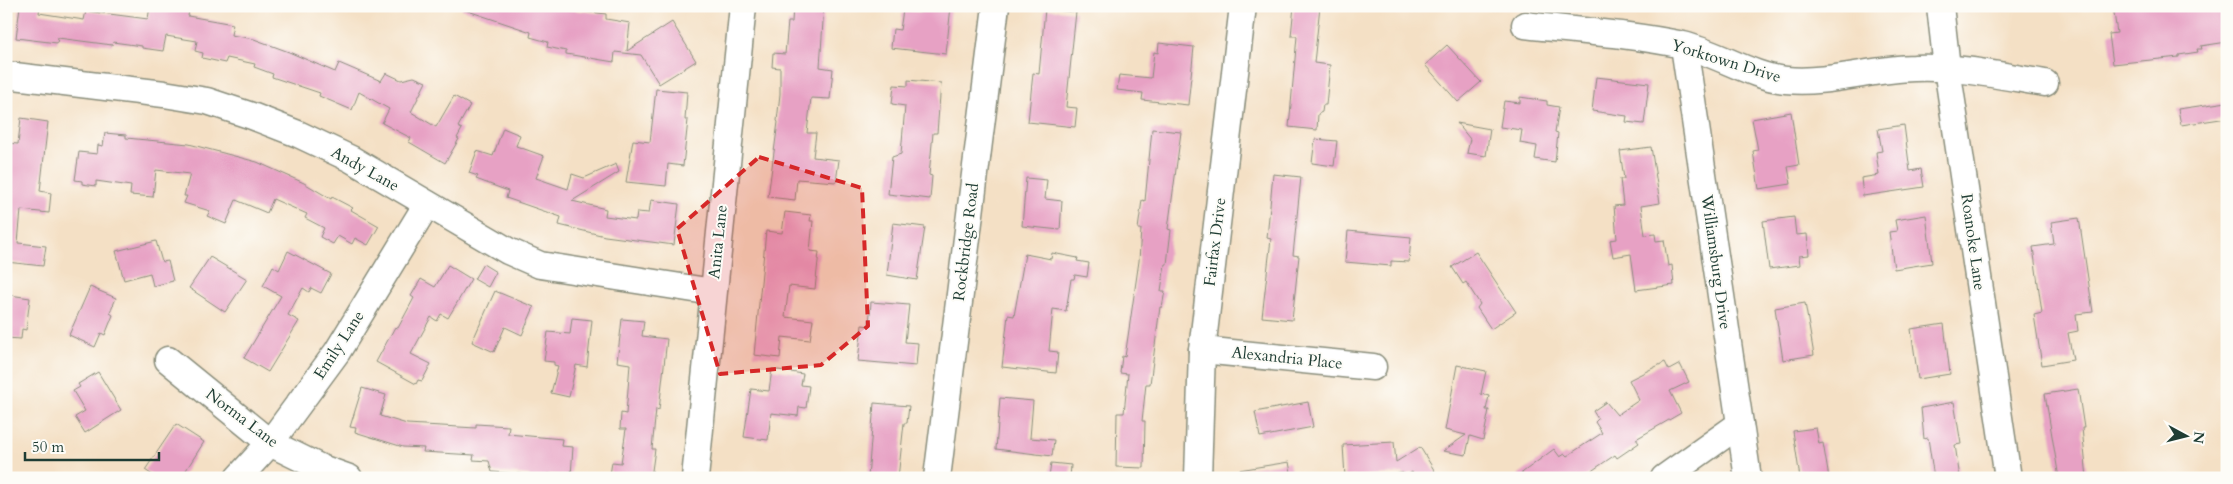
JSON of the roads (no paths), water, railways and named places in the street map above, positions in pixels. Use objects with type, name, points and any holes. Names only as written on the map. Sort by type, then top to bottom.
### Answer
[{"type":"street","name":"Anita Lane","points":[[695,478],[743,6]]},
{"type":"street","name":"Rockbridge Road","points":[[937,478],[996,6]]},
{"type":"street","name":"Fairfax Drive","points":[[1198,478],[1202,350],[1242,6]]},
{"type":"street","name":"Roanoke Lane","points":[[1940,6],[1947,68],[2008,478]]},
{"type":"street","name":"Yorktown Drive","points":[[1525,25],[1633,37],[1684,46],[1764,75],[1785,80],[1817,81],[1913,68],[1947,68],[2045,83]]},
{"type":"street","name":"Williamsburg Drive","points":[[1684,46],[1748,478]]},
{"type":"street","name":"Andy Lane","points":[[6,75],[207,101],[298,134],[351,159],[508,251],[540,265],[713,292]]},
{"type":"street","name":"Emily Lane","points":[[238,478],[270,444],[338,352],[427,204]]},
{"type":"street","name":"Alexandria Place","points":[[1202,350],[1373,367]]},
{"type":"street","name":"Norma Lane","points":[[168,360],[270,444],[321,468],[350,478]]},
{"type":"street","points":[[1664,478],[1740,424]]}]
